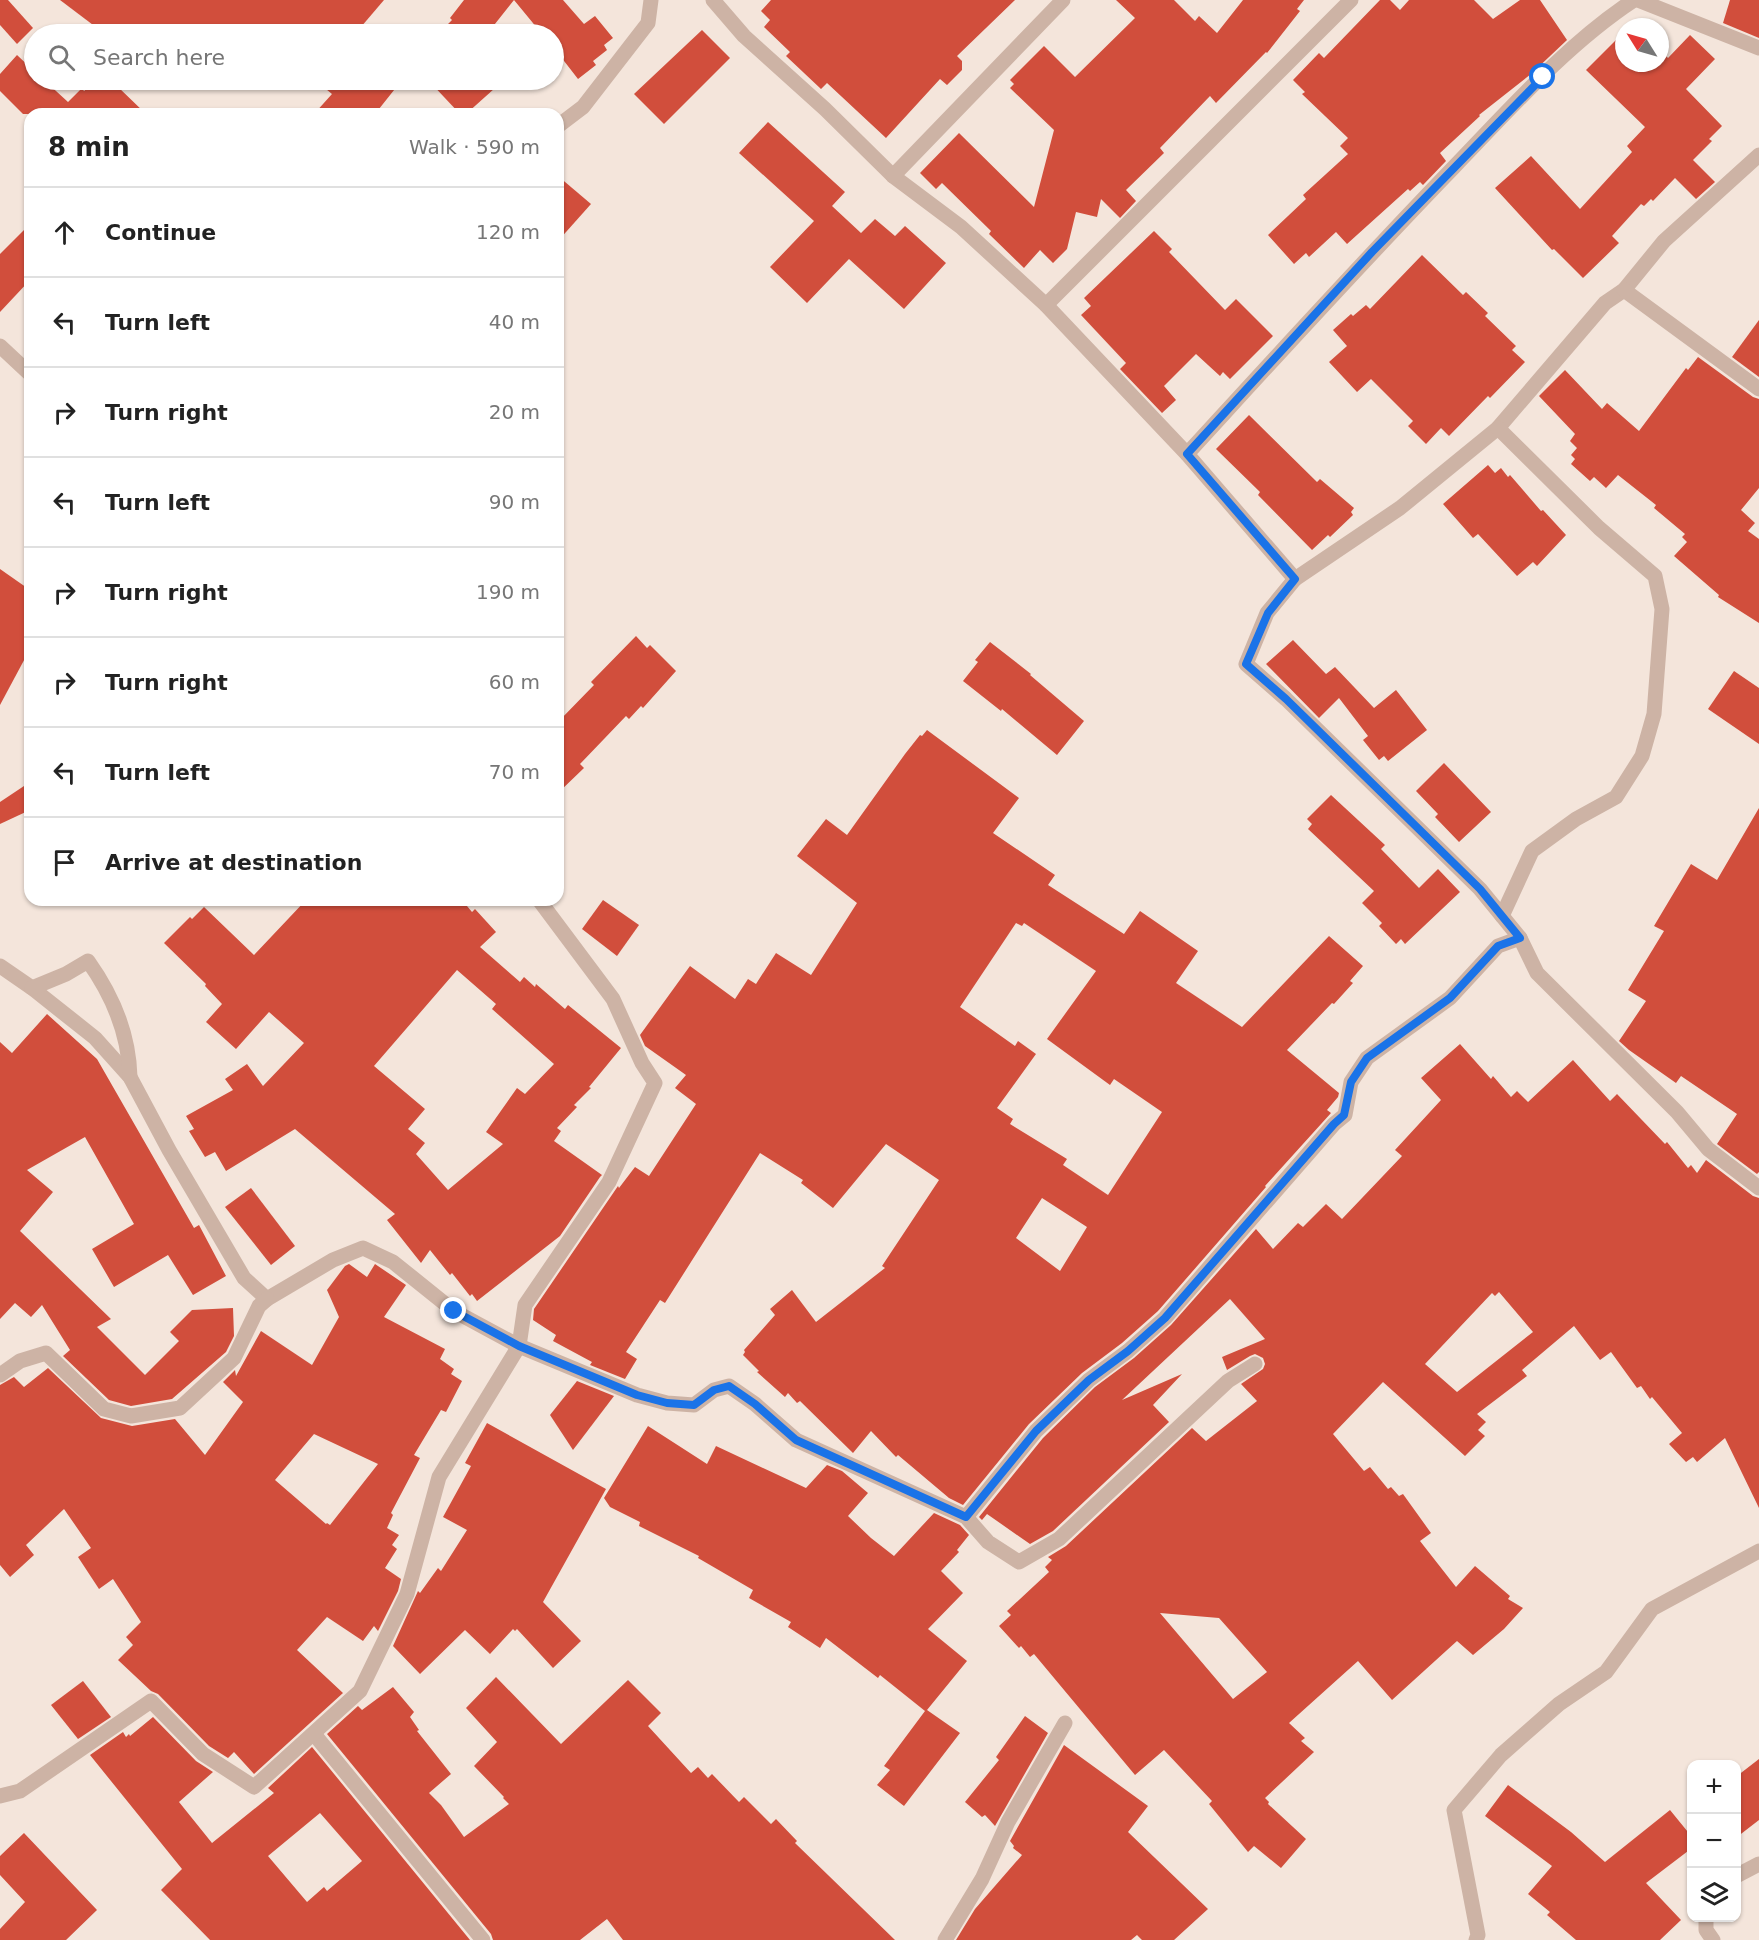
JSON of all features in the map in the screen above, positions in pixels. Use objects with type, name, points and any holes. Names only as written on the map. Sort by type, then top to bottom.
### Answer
[{"type":"street","points":[[564,121],[583,107],[648,23],[651,0]]},
{"type":"street","points":[[713,0],[744,36],[825,109],[893,176],[961,227],[1046,305],[1187,454],[1295,579]]},
{"type":"street","points":[[893,176],[1063,0]]},
{"type":"street","points":[[1046,305],[1351,0]]},
{"type":"street","points":[[1187,454],[1372,252],[1543,77],[1609,16],[1636,0],[1759,48]]},
{"type":"street","points":[[1759,155],[1664,241],[1624,290],[1605,303],[1498,428],[1400,508],[1295,579],[1268,613],[1246,664],[1286,699],[1480,889],[1520,938],[1537,973],[1677,1112],[1708,1149],[1759,1188]]},
{"type":"street","points":[[1624,290],[1759,389]]},
{"type":"street","points":[[0,346],[24,368]]},
{"type":"street","points":[[1498,428],[1599,528],[1655,576],[1662,609],[1654,714],[1642,756],[1616,797],[1576,819],[1532,851],[1502,916]]},
{"type":"street","points":[[0,1796],[20,1791],[151,1701],[203,1754],[254,1787],[360,1691],[407,1594],[439,1477],[519,1346],[525,1305],[609,1182],[655,1083],[642,1064],[613,999],[543,906]]},
{"type":"street","points":[[966,1517],[1036,1431],[1089,1380],[1128,1351],[1165,1318],[1344,1115],[1351,1082],[1367,1058],[1450,998],[1498,946],[1520,938]]},
{"type":"street","points":[[32,988],[66,974],[88,961],[106,987],[118,1013],[130,1055],[130,1077]]},
{"type":"street","points":[[0,966],[95,1038],[130,1077],[169,1150],[244,1278],[267,1299]]},
{"type":"street","points":[[0,1375],[21,1361],[46,1353],[104,1409],[131,1416],[180,1408],[234,1358],[259,1306],[267,1299],[333,1260],[363,1248],[393,1262],[454,1311],[519,1346],[637,1395],[667,1403],[694,1405],[714,1390],[729,1386],[755,1404],[796,1440],[966,1517],[988,1542],[1019,1562],[1059,1539],[1228,1381],[1255,1364]]},
{"type":"street","points":[[1476,1940],[1478,1935],[1454,1810],[1502,1755],[1559,1704],[1606,1672],[1652,1609],[1759,1551]]},
{"type":"street","points":[[945,1940],[961,1917],[982,1879],[1008,1822],[1065,1723]]},
{"type":"street","points":[[314,1734],[483,1940]]},
{"type":"street","points":[[1741,1874],[1759,1864]]},
{"type":"street","points":[[1706,1922],[1706,1930],[1713,1940]]},
{"type":"building","points":[[0,0],[8,0],[29,24],[24,24],[24,37],[17,44],[0,25]]},
{"type":"building","points":[[60,0],[384,0],[364,24],[92,24]]},
{"type":"building","points":[[464,0],[514,0],[495,24],[448,24],[452,20],[450,18]]},
{"type":"building","points":[[514,0],[563,0],[584,24],[595,16],[613,38],[604,45],[607,50],[593,61],[596,65],[578,79],[564,61],[564,24],[534,24]]},
{"type":"building","points":[[771,0],[1015,0],[957,56],[962,61],[962,70],[947,85],[940,79],[886,138],[827,83],[821,89],[786,56],[790,52],[764,27],[770,20],[761,11]]},
{"type":"building","points":[[1116,0],[1174,0],[1195,21],[1199,16],[1217,33],[1243,0],[1304,0],[1297,9],[1300,11],[1267,53],[1216,103],[1210,96],[1160,148],[1164,153],[1126,190],[1136,201],[1120,218],[1101,199],[1097,217],[1076,212],[1067,249],[1053,263],[1040,250],[1024,268],[989,234],[991,231],[942,183],[936,189],[920,173],[959,133],[1034,207],[1054,130],[1010,88],[1014,84],[1010,80],[1044,46],[1075,77],[1135,18]]},
{"type":"building","points":[[1380,0],[1390,0],[1400,10],[1409,0],[1474,0],[1493,19],[1520,0],[1540,0],[1567,40],[1531,74],[1479,115],[1440,153],[1446,161],[1423,185],[1420,182],[1410,191],[1408,189],[1347,244],[1336,232],[1309,257],[1306,253],[1294,264],[1268,235],[1306,199],[1303,195],[1348,154],[1340,146],[1348,138],[1302,94],[1305,92],[1293,80],[1319,53],[1324,58]]},
{"type":"building","points":[[1730,0],[1759,0],[1759,38],[1723,23]]},
{"type":"building","points":[[702,30],[730,58],[664,124],[634,94]]},
{"type":"building","points":[[1690,35],[1715,59],[1686,89],[1722,126],[1709,139],[1712,141],[1693,160],[1715,182],[1696,199],[1675,178],[1653,201],[1651,199],[1644,206],[1641,204],[1612,236],[1619,243],[1583,278],[1554,249],[1552,250],[1495,188],[1531,156],[1580,209],[1632,152],[1627,146],[1645,127],[1586,70],[1615,41],[1615,72],[1669,72],[1669,57]]},
{"type":"building","points":[[17,55],[24,62],[24,90],[55,90],[68,102],[80,90],[121,90],[140,108],[24,108],[23,114],[0,91],[0,74]]},
{"type":"building","points":[[327,90],[394,90],[380,108],[319,108],[332,94]]},
{"type":"building","points":[[437,90],[493,90],[473,108],[454,108]]},
{"type":"building","points":[[768,122],[845,192],[832,206],[861,233],[875,219],[895,236],[905,226],[946,263],[904,309],[849,259],[807,303],[770,267],[814,221],[739,153]]},
{"type":"building","points":[[564,181],[591,204],[564,234]]},
{"type":"building","points":[[24,230],[24,286],[0,312],[0,254]]},
{"type":"building","points":[[1154,231],[1172,249],[1169,252],[1225,310],[1236,299],[1273,336],[1230,379],[1223,372],[1220,376],[1196,354],[1164,386],[1176,400],[1162,413],[1120,369],[1126,363],[1081,315],[1091,306],[1084,298]]},
{"type":"building","points":[[1422,255],[1463,295],[1466,292],[1488,313],[1485,316],[1516,346],[1512,350],[1525,362],[1449,436],[1441,428],[1426,444],[1408,426],[1413,421],[1371,379],[1357,392],[1329,362],[1347,346],[1333,330],[1351,314],[1353,316],[1366,305],[1370,309]]},
{"type":"building","points":[[1759,320],[1759,377],[1732,357]]},
{"type":"building","points":[[1698,357],[1759,399],[1759,488],[1741,510],[1755,523],[1748,531],[1759,539],[1759,623],[1718,597],[1719,595],[1674,556],[1687,542],[1682,537],[1685,534],[1654,508],[1656,505],[1618,475],[1606,488],[1594,477],[1590,481],[1571,464],[1575,459],[1571,455],[1577,448],[1570,441],[1575,434],[1539,396],[1565,370],[1602,409],[1607,403],[1639,431],[1686,368],[1688,370]]},
{"type":"building","points":[[1249,415],[1317,482],[1320,479],[1354,508],[1351,512],[1353,515],[1312,550],[1258,495],[1260,492],[1216,449]]},
{"type":"building","points":[[1488,465],[1495,473],[1501,468],[1508,477],[1510,475],[1541,511],[1543,510],[1566,535],[1537,566],[1533,562],[1517,576],[1478,534],[1473,538],[1443,504]]},
{"type":"building","points":[[0,569],[24,586],[24,660],[0,705]]},
{"type":"building","points":[[636,636],[647,648],[650,645],[676,671],[643,708],[641,706],[629,719],[626,716],[580,764],[584,768],[564,787],[564,716],[594,685],[591,682]]},
{"type":"building","points":[[1293,640],[1326,674],[1335,667],[1374,708],[1396,690],[1427,730],[1388,761],[1384,756],[1379,760],[1363,740],[1368,736],[1339,698],[1319,718],[1266,664]]},
{"type":"building","points":[[990,642],[1031,674],[1084,721],[1057,755],[1002,709],[1001,711],[963,681],[978,662],[975,660]]},
{"type":"building","points":[[1734,671],[1759,688],[1759,744],[1708,709]]},
{"type":"building","points":[[927,730],[1019,798],[993,833],[1055,875],[1048,885],[1124,934],[1140,911],[1198,951],[1176,983],[1242,1027],[1329,936],[1363,966],[1350,981],[1353,983],[1334,1004],[1332,1003],[1287,1050],[1339,1093],[1327,1110],[1331,1113],[1158,1311],[1122,1343],[1082,1373],[1029,1424],[963,1505],[949,1498],[898,1455],[896,1457],[871,1431],[853,1453],[800,1401],[797,1403],[788,1393],[785,1397],[757,1372],[759,1371],[743,1355],[744,1350],[775,1315],[770,1309],[792,1290],[816,1322],[885,1268],[882,1266],[939,1180],[886,1144],[833,1208],[801,1183],[803,1180],[760,1153],[665,1303],[660,1300],[626,1352],[637,1359],[625,1379],[590,1365],[592,1362],[553,1341],[556,1335],[533,1320],[534,1309],[618,1186],[619,1188],[635,1167],[649,1176],[696,1104],[675,1088],[686,1075],[645,1046],[640,1035],[690,966],[735,999],[748,979],[756,984],[776,953],[811,975],[857,903],[797,856],[826,819],[847,835],[905,754],[920,735],[922,736]],"holes":[[[1016,923],[1022,926],[1024,923],[1096,971],[1047,1039],[1110,1085],[1114,1079],[1162,1112],[1108,1195],[1063,1165],[1067,1159],[1010,1124],[1013,1119],[997,1108],[1036,1054],[1018,1041],[1015,1046],[960,1007]],[[1042,1198],[1087,1227],[1060,1271],[1016,1238]]]},
{"type":"building","points":[[1444,763],[1491,812],[1459,842],[1435,817],[1438,814],[1416,791]]},
{"type":"building","points":[[24,786],[24,813],[0,824],[0,802]]},
{"type":"building","points":[[1331,795],[1385,845],[1381,849],[1419,888],[1438,869],[1460,892],[1405,944],[1401,939],[1396,944],[1379,926],[1382,923],[1362,903],[1374,891],[1308,829],[1312,824],[1307,819]]},
{"type":"building","points":[[1759,808],[1759,1172],[1757,1174],[1717,1144],[1737,1114],[1681,1076],[1676,1083],[1619,1041],[1646,1001],[1628,990],[1664,931],[1654,926],[1691,864],[1717,880]]},
{"type":"building","points":[[603,900],[639,925],[617,956],[582,929]]},
{"type":"building","points":[[300,906],[467,906],[472,912],[475,909],[496,932],[480,947],[520,982],[524,977],[535,987],[536,984],[565,1009],[568,1005],[621,1048],[589,1087],[591,1088],[574,1105],[577,1107],[557,1128],[561,1131],[554,1141],[602,1175],[560,1236],[477,1301],[472,1294],[470,1296],[452,1273],[450,1275],[430,1250],[421,1263],[387,1220],[395,1214],[295,1129],[226,1171],[215,1152],[205,1157],[189,1131],[194,1129],[186,1116],[233,1090],[225,1079],[247,1064],[263,1086],[304,1043],[269,1012],[236,1049],[206,1022],[222,1004],[205,986],[206,984],[164,943],[190,917],[192,919],[204,907],[254,955]],"holes":[[[457,970],[496,1004],[492,1009],[554,1064],[525,1094],[517,1088],[486,1132],[503,1144],[448,1190],[416,1154],[425,1143],[408,1129],[425,1109],[374,1066]]]},
{"type":"building","points":[[47,1014],[97,1059],[194,1228],[199,1225],[226,1276],[193,1295],[168,1255],[114,1287],[92,1249],[134,1224],[85,1137],[27,1170],[53,1192],[20,1231],[111,1319],[97,1327],[145,1375],[179,1341],[170,1332],[192,1310],[233,1308],[234,1336],[226,1352],[172,1399],[131,1406],[109,1400],[63,1356],[70,1350],[42,1305],[31,1317],[15,1303],[0,1319],[0,1042],[12,1053]]},
{"type":"building","points":[[1460,1044],[1491,1079],[1493,1076],[1511,1097],[1517,1091],[1528,1102],[1573,1060],[1610,1101],[1617,1094],[1665,1144],[1667,1142],[1688,1168],[1691,1165],[1697,1173],[1706,1160],[1753,1196],[1759,1198],[1759,1508],[1725,1438],[1697,1462],[1693,1457],[1686,1462],[1669,1444],[1682,1433],[1641,1386],[1637,1388],[1611,1352],[1600,1360],[1574,1326],[1522,1370],[1527,1376],[1477,1414],[1486,1422],[1478,1430],[1485,1436],[1465,1456],[1383,1382],[1333,1434],[1364,1471],[1370,1467],[1388,1489],[1391,1487],[1399,1496],[1403,1494],[1431,1533],[1420,1541],[1456,1587],[1475,1566],[1510,1596],[1508,1599],[1523,1608],[1504,1629],[1473,1655],[1457,1641],[1392,1700],[1358,1661],[1289,1723],[1305,1738],[1301,1741],[1314,1752],[1265,1798],[1268,1804],[1306,1839],[1281,1868],[1254,1846],[1248,1852],[1209,1804],[1212,1801],[1164,1750],[1135,1775],[1034,1654],[1030,1657],[999,1626],[1011,1615],[1007,1611],[1049,1572],[1045,1567],[1052,1560],[1048,1557],[1066,1546],[1192,1428],[1206,1441],[1257,1401],[1241,1384],[1263,1369],[1265,1364],[1263,1358],[1255,1354],[1227,1370],[1222,1357],[1265,1339],[1230,1299],[1122,1400],[1182,1374],[1153,1405],[1169,1422],[1053,1531],[1030,1544],[987,1514],[982,1520],[979,1517],[1043,1438],[1095,1387],[1134,1358],[1171,1325],[1256,1229],[1273,1249],[1298,1223],[1303,1227],[1326,1204],[1342,1219],[1402,1156],[1395,1150],[1441,1100],[1421,1078]],"holes":[[[1499,1292],[1533,1332],[1457,1392],[1425,1364],[1492,1293],[1495,1296]],[[1160,1613],[1219,1618],[1267,1672],[1233,1699]]]},
{"type":"building","points":[[251,1188],[295,1246],[271,1265],[225,1207]]},
{"type":"building","points":[[349,1264],[367,1277],[375,1264],[406,1285],[384,1317],[445,1349],[440,1359],[454,1369],[451,1374],[462,1381],[446,1412],[441,1410],[414,1455],[420,1458],[391,1513],[393,1515],[387,1528],[399,1535],[392,1545],[397,1549],[385,1568],[401,1579],[398,1591],[378,1631],[374,1626],[363,1641],[327,1617],[297,1650],[343,1693],[254,1774],[234,1752],[228,1758],[209,1746],[158,1694],[151,1691],[118,1660],[133,1645],[126,1637],[141,1622],[113,1579],[99,1589],[78,1557],[91,1548],[64,1509],[26,1545],[34,1555],[10,1577],[0,1565],[0,1385],[14,1377],[24,1387],[48,1368],[101,1418],[132,1426],[175,1419],[205,1455],[243,1402],[223,1382],[235,1370],[236,1376],[261,1331],[312,1365],[339,1317],[327,1290]],"holes":[[[314,1434],[378,1464],[330,1525],[275,1480]]]},
{"type":"building","points":[[577,1381],[614,1396],[573,1450],[550,1415]]},
{"type":"building","points":[[487,1423],[606,1489],[543,1602],[581,1641],[553,1668],[517,1629],[515,1631],[513,1629],[490,1654],[465,1630],[420,1674],[393,1646],[418,1591],[420,1593],[438,1568],[441,1571],[467,1530],[443,1517],[471,1466],[465,1463]]},
{"type":"building","points":[[648,1426],[707,1464],[716,1446],[806,1488],[827,1465],[842,1471],[868,1493],[848,1516],[894,1556],[934,1513],[960,1525],[969,1535],[957,1550],[959,1552],[941,1571],[963,1593],[928,1629],[967,1661],[927,1710],[960,1733],[904,1806],[877,1785],[890,1770],[884,1766],[925,1711],[880,1675],[878,1678],[826,1638],[820,1648],[788,1627],[791,1622],[749,1598],[753,1590],[698,1558],[699,1556],[639,1526],[640,1522],[610,1507],[604,1498]]},
{"type":"building","points":[[496,1677],[561,1744],[628,1680],[661,1713],[648,1726],[691,1773],[698,1767],[708,1778],[712,1774],[739,1802],[744,1797],[771,1824],[776,1819],[797,1841],[795,1843],[895,1940],[623,1940],[607,1919],[580,1940],[493,1940],[491,1934],[327,1734],[358,1706],[362,1710],[393,1687],[414,1712],[410,1717],[419,1730],[417,1731],[451,1774],[429,1793],[441,1805],[464,1837],[509,1804],[474,1766],[497,1742],[466,1708]]},
{"type":"building","points":[[83,1681],[111,1717],[78,1739],[51,1705]]},
{"type":"building","points":[[1025,1716],[1048,1733],[995,1826],[985,1815],[982,1817],[965,1802],[999,1760],[996,1757]]},
{"type":"building","points":[[153,1717],[196,1761],[213,1772],[179,1802],[212,1843],[274,1793],[268,1788],[312,1747],[470,1940],[210,1940],[161,1890],[182,1869],[90,1755],[123,1732],[126,1737],[129,1734],[130,1736]],"holes":[[[320,1813],[362,1861],[327,1891],[324,1887],[307,1902],[268,1856]]]},
{"type":"building","points":[[1064,1745],[1148,1806],[1128,1832],[1208,1909],[1174,1940],[1142,1940],[1137,1935],[1131,1940],[956,1940],[975,1909],[1022,1855],[1013,1848],[1010,1841]]},
{"type":"building","points":[[1759,1759],[1759,1820],[1741,1834],[1741,1814],[1741,1773]]},
{"type":"building","points":[[1508,1785],[1571,1832],[1605,1862],[1670,1810],[1687,1831],[1687,1852],[1646,1883],[1681,1920],[1660,1940],[1576,1940],[1547,1915],[1550,1912],[1528,1894],[1552,1866],[1485,1816]]},
{"type":"building","points":[[24,1833],[97,1910],[66,1940],[0,1940],[0,1929],[25,1902],[0,1875],[0,1856]]},
{"type":"route","points":[[454,1311],[519,1346],[637,1395],[667,1403],[694,1405],[714,1390],[729,1386],[755,1404],[796,1440],[966,1517],[1036,1431],[1089,1380],[1128,1351],[1165,1318],[1344,1115],[1351,1082],[1367,1058],[1450,998],[1498,946],[1520,938],[1480,889],[1286,699],[1246,664],[1268,613],[1295,579],[1187,454],[1372,252],[1543,77]]}]
